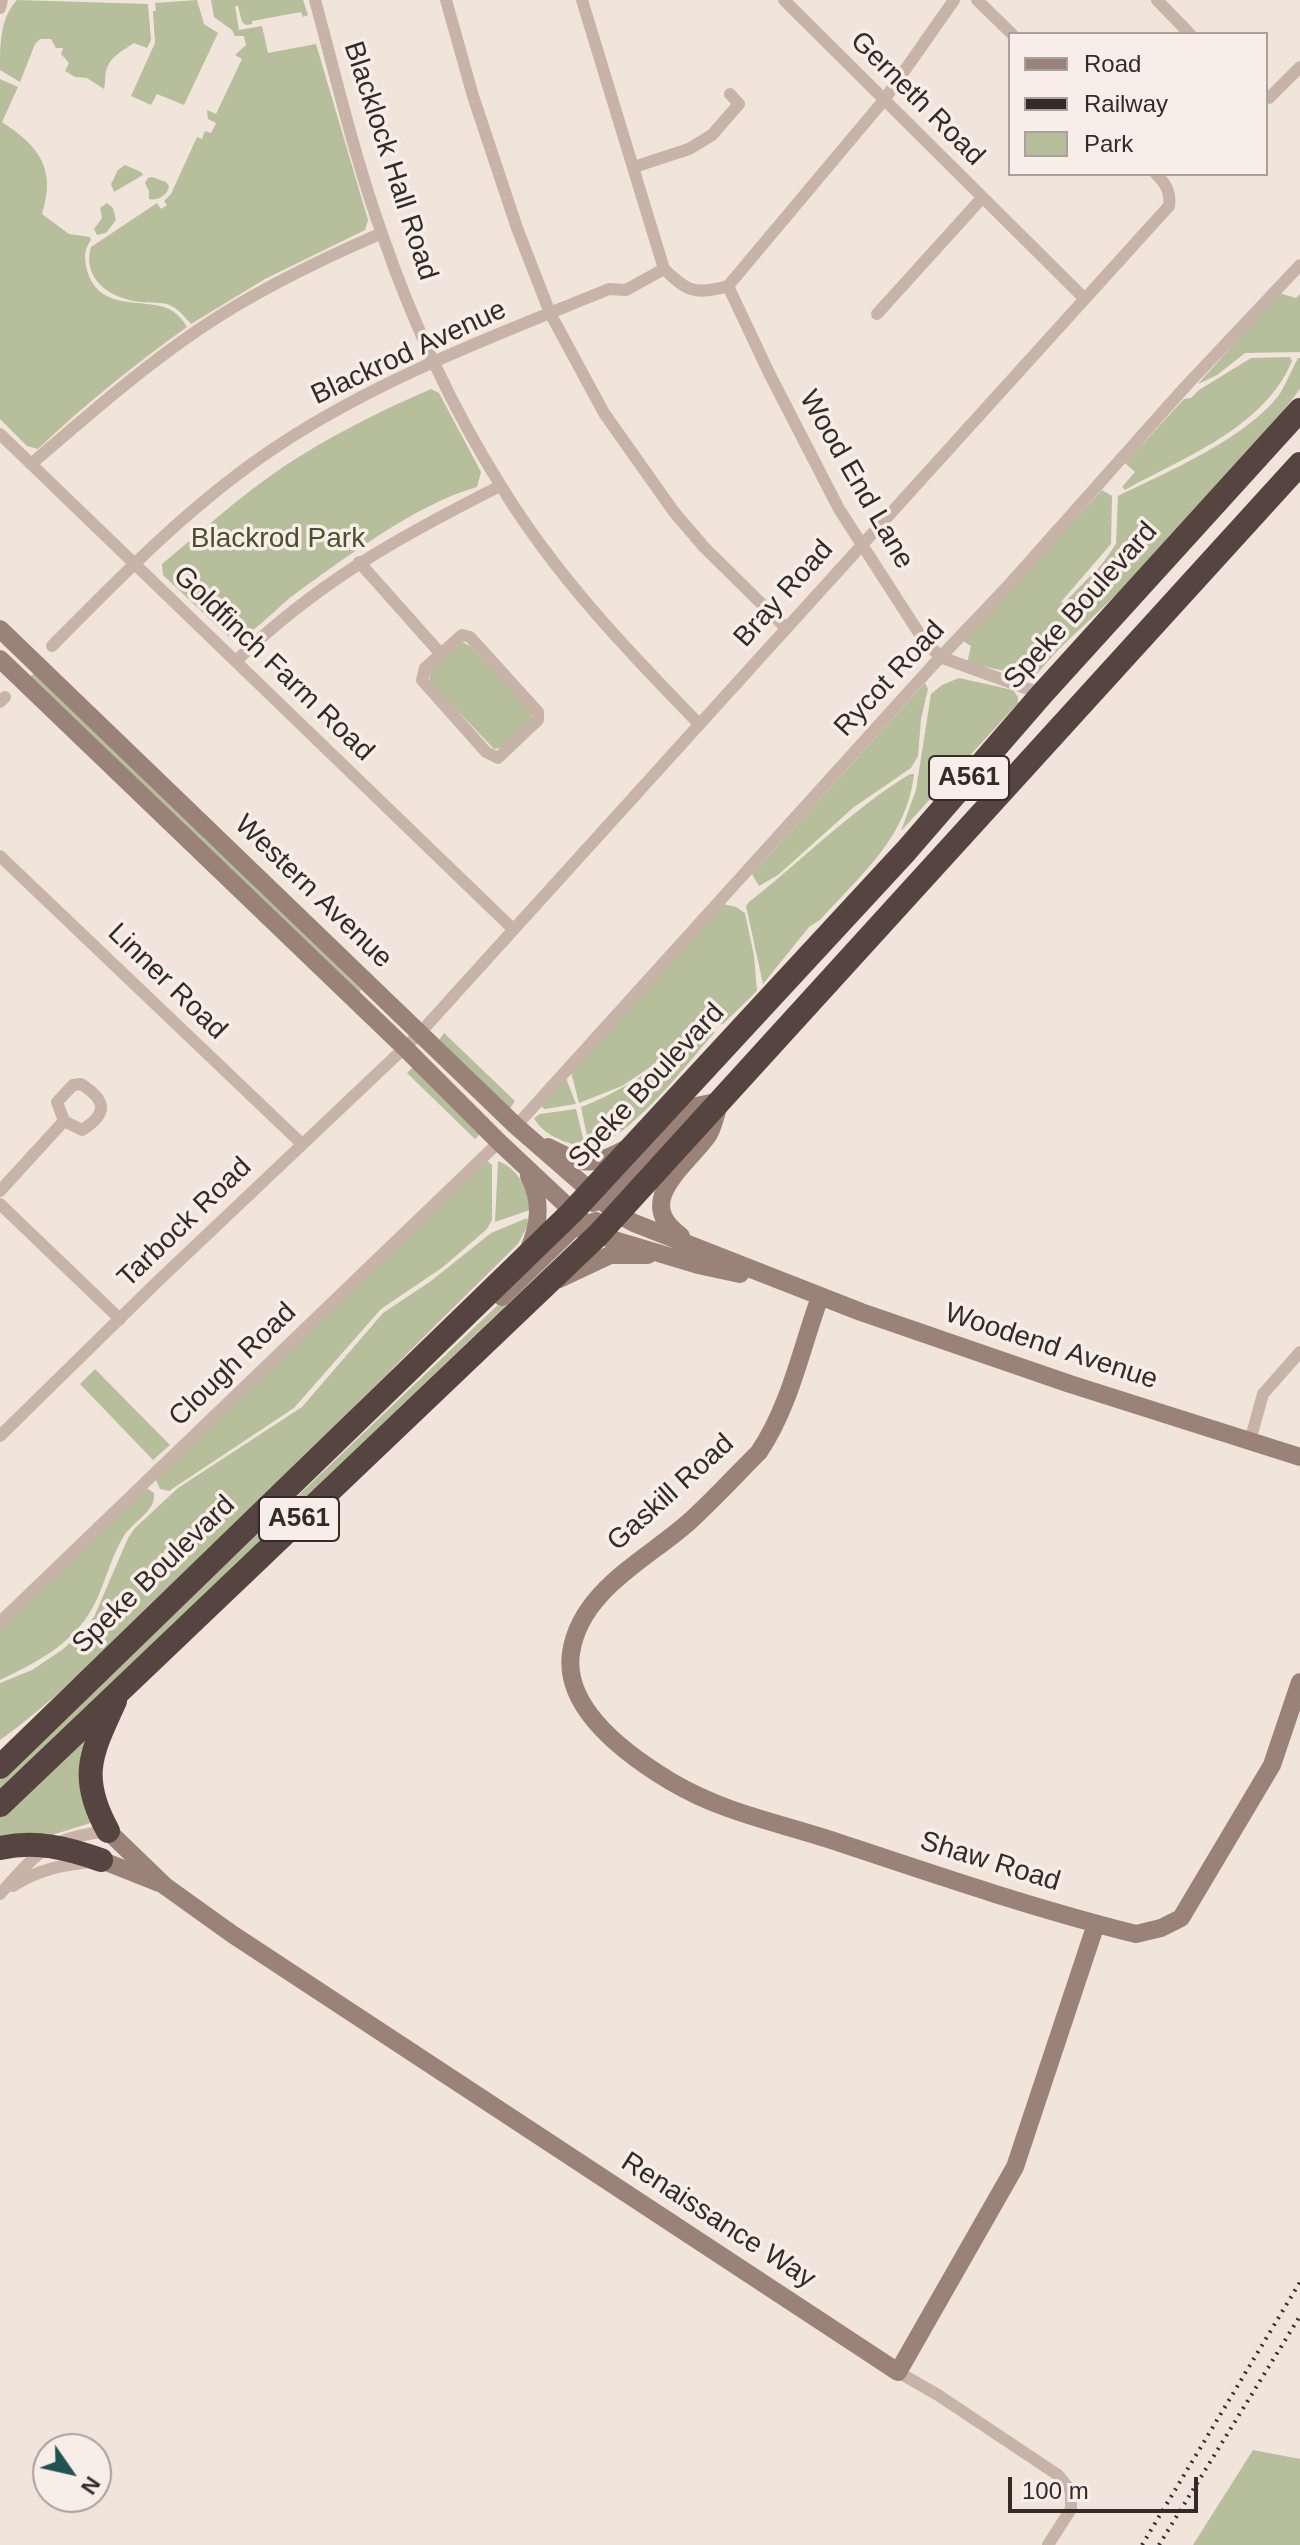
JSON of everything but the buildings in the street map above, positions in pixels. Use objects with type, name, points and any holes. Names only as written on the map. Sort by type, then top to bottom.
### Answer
[{"type":"highway","name":"Speke Boulevard","points":[[0,1805],[540,1290],[603,1201],[634,1144],[906,851],[1042,694],[1300,410]]},
{"type":"highway","name":"Speke Boulevard","points":[[0,1767],[525,1258],[586,1224],[603,1201],[720,1101],[1300,464]]},
{"type":"highway","points":[[1042,694],[1068,720]]},
{"type":"highway","points":[[108,1831],[96,1809],[89,1778],[98,1739],[121,1687]]},
{"type":"highway","points":[[0,1753],[46,1722]]},
{"type":"highway","points":[[0,1848],[50,1844],[101,1860]]},
{"type":"street","points":[[0,8],[2,0]]},
{"type":"street","name":"Blacklock Hall Road","points":[[315,0],[382,233],[434,363],[500,486],[547,554],[597,615],[699,724]]},
{"type":"street","points":[[446,0],[493,160],[550,313],[604,413],[650,481],[704,547],[786,628]]},
{"type":"street","points":[[582,0],[664,269],[683,287],[708,292],[728,286],[884,100],[954,0]]},
{"type":"street","name":"Gerneth Road","points":[[784,0],[1085,299]]},
{"type":"street","points":[[977,0],[1010,32]]},
{"type":"street","points":[[1157,0],[1188,32]]},
{"type":"street","points":[[1269,98],[1300,67]]},
{"type":"street","points":[[634,167],[689,149],[712,135],[739,104],[730,94]]},
{"type":"street","name":"Bray Road","points":[[404,1047],[1169,206],[1170,196],[1160,178]]},
{"type":"street","points":[[877,314],[982,198]]},
{"type":"street","points":[[31,464],[133,378],[197,330],[266,287],[382,233]]},
{"type":"street","name":"Rycot Road","points":[[522,1131],[933,665],[943,658],[1185,387],[1300,265]]},
{"type":"street","name":"Blackrod Avenue","points":[[52,646],[133,564],[204,501],[279,445],[357,398],[609,289],[626,290],[664,269]]},
{"type":"street","name":"Wood End Lane","points":[[728,286],[839,509],[926,644],[943,658],[1042,694]]},
{"type":"street","name":"Goldfinch Farm Road","points":[[0,434],[513,929]]},
{"type":"street","points":[[236,661],[292,610],[359,562],[500,486]]},
{"type":"street","points":[[359,562],[440,653]]},
{"type":"street","name":"Western Avenue","points":[[0,629],[419,1034],[522,1131],[603,1201]]},
{"type":"street","points":[[462,635],[470,637],[538,712],[538,720],[498,758],[486,752],[422,680],[425,668],[440,653],[462,635]]},
{"type":"street","name":"Western Avenue","points":[[0,659],[586,1224]]},
{"type":"street","name":"Linner Road","points":[[0,856],[302,1144]]},
{"type":"street","name":"Tarbock Road","points":[[0,1436],[404,1047]]},
{"type":"street","points":[[694,1245],[670,1228],[663,1217],[660,1203],[666,1186],[709,1135],[720,1101]]},
{"type":"street","points":[[0,1191],[64,1121]]},
{"type":"street","points":[[522,1131],[576,1159],[588,1161],[602,1162],[634,1144]]},
{"type":"street","name":"Clough Road","points":[[0,1622],[499,1142]]},
{"type":"street","points":[[524,1166],[539,1199],[534,1239],[525,1258]]},
{"type":"street","name":"Woodend Avenue","points":[[603,1201],[694,1245],[820,1297],[1070,1384],[1300,1457]]},
{"type":"street","points":[[0,1204],[120,1319]]},
{"type":"street","name":"Woodend Avenue","points":[[586,1224],[698,1265],[786,1284]]},
{"type":"street","name":"A561","points":[[458,1322],[478,1319],[571,1230],[586,1224]]},
{"type":"street","points":[[540,1290],[610,1255],[644,1254],[698,1265]]},
{"type":"street","name":"Gaskill Road","points":[[571,1678],[571,1651],[587,1612],[610,1585],[690,1522],[768,1439],[796,1372],[820,1297]]},
{"type":"street","points":[[1250,1441],[1263,1394],[1300,1352]]},
{"type":"street","name":"Shaw Road","points":[[571,1678],[583,1704],[598,1724],[631,1754],[670,1781],[737,1814],[1136,1934],[1161,1928],[1181,1918],[1272,1765],[1300,1682]]},
{"type":"street","points":[[0,1894],[50,1844],[77,1835],[108,1831]]},
{"type":"street","name":"Renaissance Way","points":[[108,1831],[165,1886],[232,1934],[898,2372]]},
{"type":"street","points":[[0,1894],[32,1874],[63,1865],[101,1860],[165,1886]]},
{"type":"street","points":[[1048,2545],[1071,2509],[1071,2491],[1058,2475],[898,2372],[1015,2167],[1096,1924]]},
{"type":"green space","points":[[17,0],[148,4],[151,40],[147,48],[134,43],[115,57],[106,71],[104,89],[87,78],[75,77],[65,71],[69,63],[61,54],[63,48],[56,48],[51,39],[40,39],[35,44],[20,82],[0,70],[4,23]]},
{"type":"green space","points":[[197,0],[204,24],[218,33],[184,105],[157,94],[151,105],[131,96],[155,43],[155,3]]},
{"type":"green space","points":[[211,0],[303,0],[308,15],[303,17],[301,12],[252,21],[252,24],[246,25],[242,22],[238,6],[235,6],[239,30],[262,26],[268,53],[316,44],[368,220],[365,230],[265,279],[191,324],[171,305],[131,300],[110,292],[95,278],[89,259],[91,247],[157,203],[161,209],[167,205],[164,201],[171,194],[197,137],[202,139],[205,131],[211,133],[216,123],[208,119],[207,110],[216,114],[242,59],[235,55],[246,45],[244,36],[235,36],[232,30],[214,17]]},
{"type":"green space","points":[[0,79],[18,87],[2,122],[35,150],[46,172],[46,198],[42,214],[69,234],[90,237],[85,258],[93,284],[111,298],[169,309],[187,327],[110,385],[38,449],[27,446],[0,419]]},
{"type":"green space","points":[[125,165],[143,175],[114,192],[111,184],[118,170]]},
{"type":"green space","points":[[152,177],[169,186],[165,195],[156,199],[149,199],[145,183]]},
{"type":"green space","points":[[107,203],[113,208],[116,220],[106,233],[97,235],[94,229],[102,218],[100,208]]},
{"type":"green space","points":[[1279,293],[1296,298],[1300,294],[1300,352],[1245,353],[1217,375],[1198,384]]},
{"type":"green space","points":[[1290,357],[1292,361],[1279,384],[1242,423],[1125,490],[1122,487],[1135,472],[1125,463],[1184,399],[1191,398],[1251,358]]},
{"type":"green space","points":[[1298,358],[1300,389],[1271,427],[1116,595],[1034,677],[967,663],[971,646],[963,641],[1102,490],[1112,496],[1111,544],[1060,603],[1065,602],[1102,564],[1116,544],[1118,496],[1206,452],[1249,424],[1281,392]]},
{"type":"green space","name":"Blackrod Park","points":[[431,389],[439,393],[481,472],[477,487],[429,506],[380,534],[291,597],[246,635],[233,641],[163,575],[162,564],[283,467],[356,425]]},
{"type":"green space","points":[[462,642],[470,646],[531,711],[532,719],[501,748],[494,749],[431,683],[429,676],[432,668]]},
{"type":"green space","points":[[36,671],[361,990],[357,995],[30,677]]},
{"type":"green space","points":[[959,678],[1013,690],[1018,703],[901,831],[916,790],[931,694]]},
{"type":"green space","points":[[925,683],[928,689],[921,719],[918,756],[911,768],[854,807],[778,875],[759,886],[752,874]]},
{"type":"green space","points":[[914,774],[910,797],[880,854],[820,920],[809,927],[763,984],[746,906],[847,819]]},
{"type":"green space","points":[[723,904],[745,913],[757,991],[723,1024],[713,1025],[622,1086],[579,1103],[571,1072]]},
{"type":"green space","points":[[713,1031],[674,1080],[638,1117],[604,1142],[589,1146],[581,1107],[632,1082]]},
{"type":"green space","points":[[444,1033],[515,1101],[509,1110],[439,1040]]},
{"type":"green space","points":[[413,1067],[481,1133],[475,1139],[407,1073]]},
{"type":"green space","points":[[566,1078],[576,1104],[545,1109],[540,1106]]},
{"type":"green space","points":[[576,1109],[585,1146],[556,1138],[534,1118],[540,1114]]},
{"type":"green space","points":[[486,1160],[492,1165],[492,1220],[487,1229],[443,1267],[381,1309],[294,1408],[169,1491],[160,1489],[155,1478]]},
{"type":"green space","points":[[498,1161],[517,1174],[530,1210],[495,1222]]},
{"type":"green space","points":[[527,1218],[529,1223],[518,1244],[297,1464],[84,1670],[0,1740],[0,1683],[32,1670],[81,1633],[94,1617],[135,1528],[178,1488],[302,1407],[383,1313],[431,1281],[491,1233]]},
{"type":"green space","points":[[568,1238],[573,1241],[0,1791],[0,1780]]},
{"type":"green space","points":[[95,1369],[170,1445],[153,1460],[80,1384]]},
{"type":"green space","points":[[145,1487],[154,1493],[154,1500],[148,1511],[124,1536],[89,1614],[56,1648],[0,1680],[0,1626]]},
{"type":"green space","points":[[92,1725],[97,1821],[52,1835],[11,1834],[0,1838],[0,1813]]},
{"type":"green space","points":[[1253,2450],[1300,2459],[1300,2545],[1193,2545]]},
{"type":"railway","points":[[1142,2545],[1300,2282]]},
{"type":"railway","points":[[1159,2545],[1300,2316]]}]
